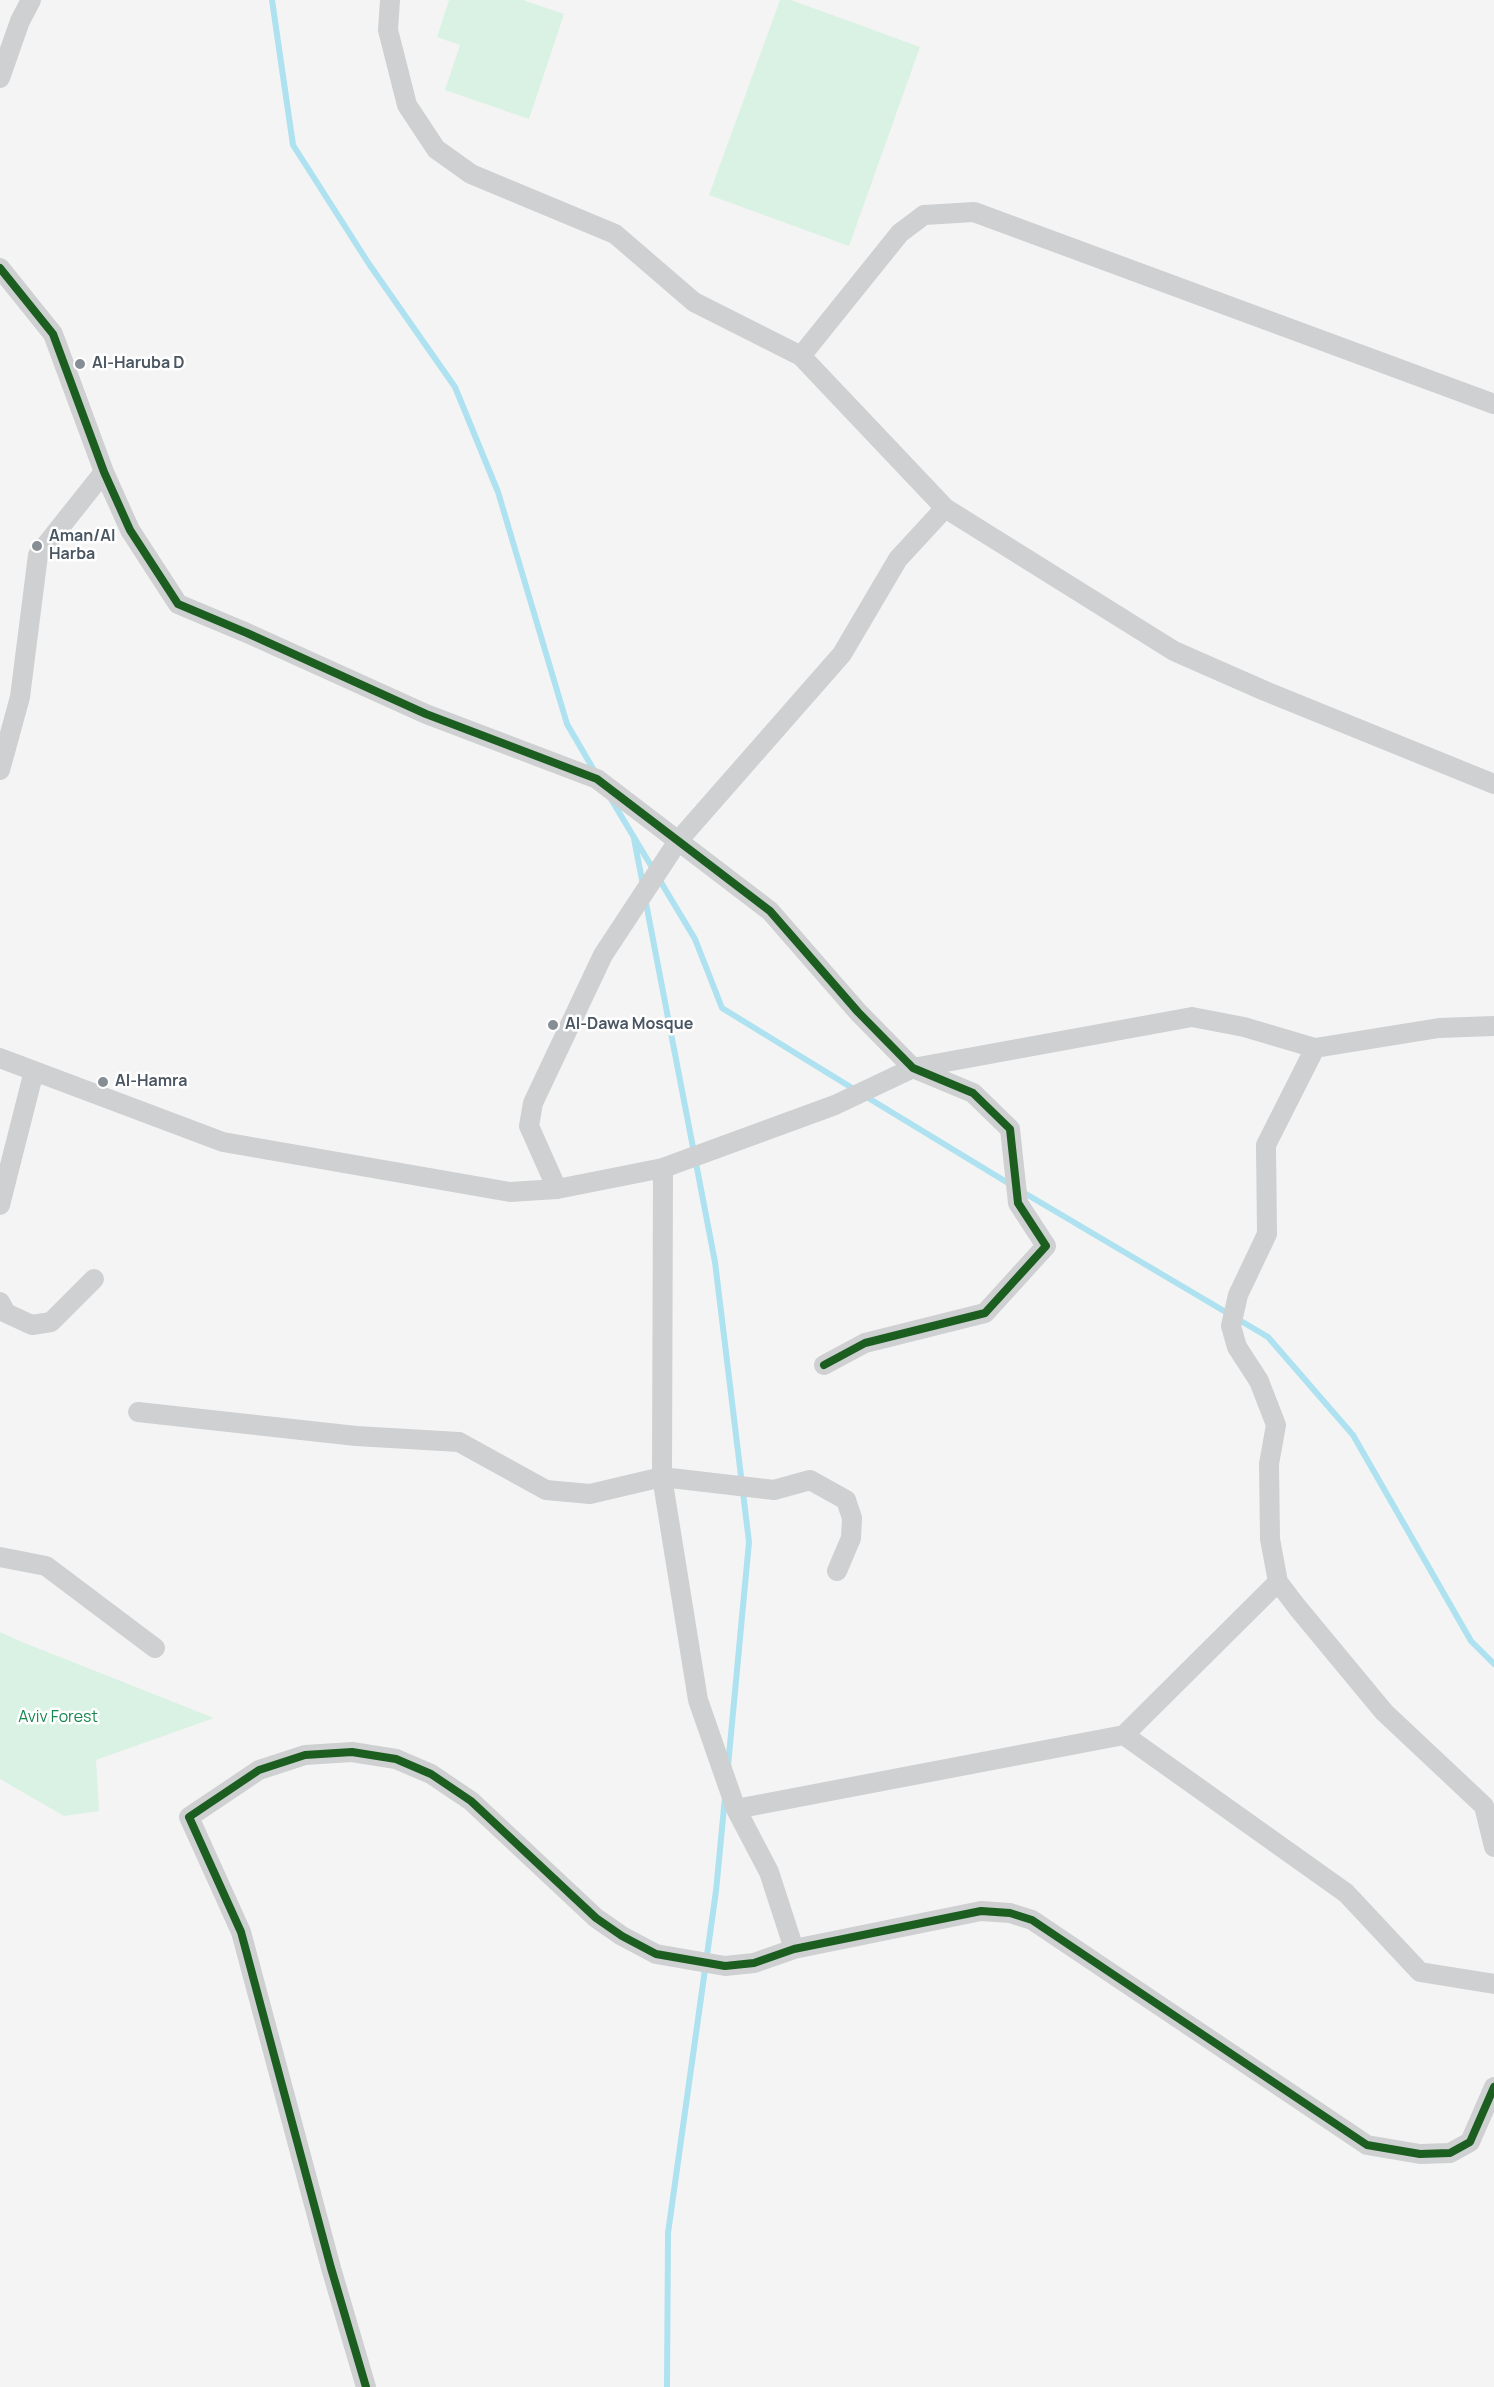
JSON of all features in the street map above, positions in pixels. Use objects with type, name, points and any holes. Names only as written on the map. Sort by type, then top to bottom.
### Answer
[{"type":"street","points":[[0,78],[20,21],[31,0]]},
{"type":"street","points":[[390,0],[388,30],[406,105],[436,149],[471,174],[615,234],[694,302],[801,356],[945,508],[1174,651],[1276,696],[1494,784]]},
{"type":"street","points":[[801,356],[900,233],[924,215],[974,212],[1494,404]]},
{"type":"street","points":[[0,268],[53,334],[104,472],[130,530],[178,604],[426,714],[597,779],[771,911],[858,1012],[913,1068],[973,1093],[1010,1129],[1018,1203],[1046,1246],[985,1313],[866,1342],[824,1365]]},
{"type":"street","points":[[0,770],[20,697],[38,555],[104,472]]},
{"type":"street","points":[[557,1189],[529,1126],[532,1103],[603,955],[678,841],[842,654],[898,559],[945,508]]},
{"type":"street","points":[[0,1058],[223,1142],[510,1192],[557,1189],[663,1168],[835,1106],[913,1068],[1192,1017],[1244,1027],[1315,1048],[1438,1028],[1494,1026]]},
{"type":"street","points":[[1315,1048],[1266,1145],[1267,1234],[1238,1295],[1231,1326],[1238,1347],[1259,1381],[1276,1425],[1269,1464],[1270,1539],[1278,1582],[1296,1607],[1384,1712],[1484,1806],[1494,1847]]},
{"type":"street","points":[[0,1205],[34,1071]]},
{"type":"street","points":[[663,1168],[662,1477],[698,1700],[736,1809],[769,1872],[794,1949]]},
{"type":"street","points":[[0,1302],[6,1313],[32,1325],[51,1322],[94,1279]]},
{"type":"street","points":[[138,1412],[356,1436],[459,1442],[546,1490],[590,1494],[662,1477],[774,1490],[810,1480],[846,1500],[852,1518],[851,1538],[837,1571]]},
{"type":"street","points":[[0,1557],[46,1566],[155,1647]]},
{"type":"street","points":[[736,1809],[1124,1735],[1278,1582]]},
{"type":"street","points":[[1124,1735],[1346,1893],[1419,1972],[1494,1984]]},
{"type":"street","points":[[366,2387],[331,2268],[241,1932],[189,1817],[259,1770],[305,1755],[352,1752],[396,1759],[431,1774],[471,1801],[596,1918],[622,1936],[656,1954],[725,1966],[754,1963],[794,1949],[981,1911],[1010,1913],[1032,1920],[1367,2145],[1420,2154],[1450,2153],[1470,2142],[1494,2087]]},
{"type":"green space","points":[[449,0],[523,0],[564,14],[529,119],[445,90],[460,45],[437,37]]},
{"type":"green space","points":[[780,0],[791,0],[920,47],[849,246],[709,195]]},
{"type":"green space","name":"Aviv Forest","points":[[0,1632],[214,1718],[96,1760],[99,1811],[64,1816],[0,1779]]},
{"type":"waterway","points":[[272,0],[293,145],[369,264],[455,387],[498,492],[567,724],[595,772]]},
{"type":"waterway","points":[[611,799],[695,939],[722,1008],[857,1091]]},
{"type":"waterway","points":[[634,839],[643,885]]},
{"type":"waterway","points":[[645,898],[715,1262],[749,1542],[728,1766]]},
{"type":"waterway","points":[[865,1096],[1013,1186]]},
{"type":"waterway","points":[[1021,1191],[1268,1337],[1353,1435],[1471,1641],[1494,1664]]},
{"type":"waterway","points":[[667,2387],[668,2233],[716,1891],[725,1797]]},
{"type":"cycle path","points":[[0,268],[53,334],[104,472],[130,530],[178,604],[426,714],[597,779],[770,911],[858,1012],[913,1068],[973,1093],[1010,1129],[1018,1203],[1046,1246],[985,1313],[865,1343],[824,1365]]},
{"type":"cycle path","points":[[366,2387],[331,2268],[241,1932],[189,1817],[259,1770],[305,1755],[352,1752],[396,1759],[431,1774],[471,1801],[596,1918],[622,1936],[656,1954],[725,1966],[754,1963],[794,1949],[981,1911],[1010,1913],[1032,1920],[1367,2145],[1420,2154],[1450,2153],[1470,2142],[1494,2087]]},
{"type":"place","name":"Al-Haruba D","points":[[80,364]]},
{"type":"place","name":"Aman/Al Harba","points":[[37,546]]},
{"type":"place","name":"Al-Dawa Mosque","points":[[553,1025]]},
{"type":"place","name":"Al-Hamra","points":[[103,1082]]}]
